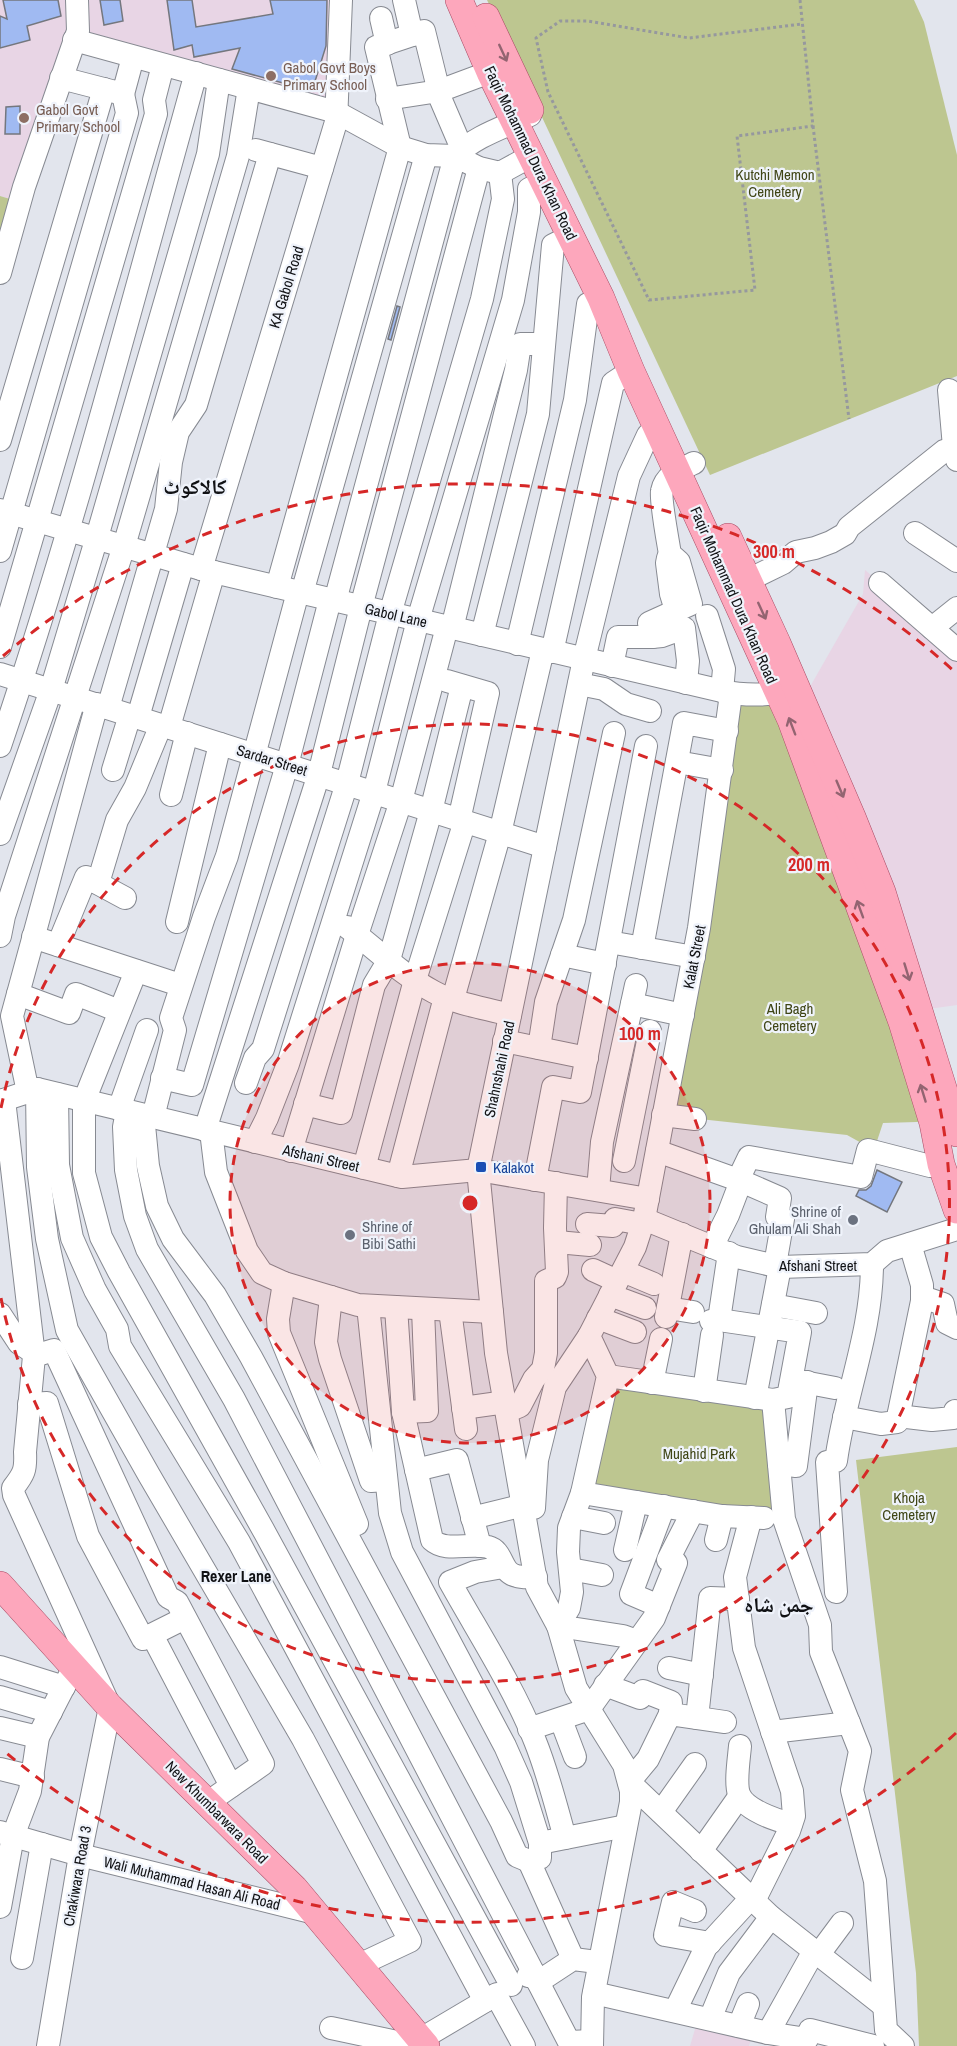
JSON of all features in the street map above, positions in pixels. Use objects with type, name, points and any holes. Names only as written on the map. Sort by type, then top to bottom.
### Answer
[{"type":"main road","name":"Faqir Mohammad Dura Khan Road","points":[[472,8],[490,72],[523,118],[531,156],[601,298],[631,371],[659,429],[686,467]]},
{"type":"main road","name":"Faqir Mohammad Dura Khan Road","points":[[472,8],[788,692],[790,720],[856,862],[902,1022],[950,1123],[941,1164],[957,1210]]},
{"type":"main road","name":"New Khumbarwara Road","points":[[0,1585],[69,1677],[110,1707],[294,1888],[421,2044]]},
{"type":"street","points":[[0,273],[24,187],[78,31],[77,0]]},
{"type":"street","name":"KA Gabol Road","points":[[199,568],[336,122],[341,0]]},
{"type":"street","points":[[404,0],[412,35]]},
{"type":"street","points":[[378,7],[387,44]]},
{"type":"street","points":[[162,1078],[192,1086],[287,765],[459,152],[439,91],[424,31],[376,47],[400,147],[254,754],[227,856],[180,985],[171,1018],[175,1030],[162,1078],[124,1127],[126,1170],[135,1216],[147,1249],[234,1399],[569,2042],[592,2044],[594,1992],[631,1802],[629,1782],[624,1765],[576,1688],[558,1626],[537,1587],[531,1549]]},
{"type":"street","points":[[74,40],[336,112],[400,147],[426,155],[459,152],[489,132],[523,118]]},
{"type":"street","points":[[0,440],[113,92],[133,57]]},
{"type":"street","points":[[0,647],[156,114],[154,100],[163,64]]},
{"type":"street","points":[[387,99],[439,91],[490,72]]},
{"type":"street","points":[[0,746],[68,530],[196,74]]},
{"type":"street","points":[[0,550],[6,512],[127,113],[113,92],[61,78]]},
{"type":"street","points":[[0,834],[51,690],[97,537],[199,184],[207,154],[219,80]]},
{"type":"street","points":[[0,936],[4,916],[124,546],[228,193],[240,146],[249,88]]},
{"type":"street","points":[[240,146],[322,168]]},
{"type":"street","points":[[246,1083],[255,1058],[263,1049],[347,783],[390,614],[482,299],[502,199],[490,171],[459,152]]},
{"type":"street","points":[[270,154],[196,405],[178,432],[171,462],[166,509],[153,555],[103,706],[33,937],[12,1016],[41,1092],[72,1238],[95,1290],[117,1329],[120,1346],[239,1542],[497,1994]]},
{"type":"street","points":[[292,591],[426,155]]},
{"type":"street","points":[[490,171],[531,156]]},
{"type":"street","points":[[490,171],[361,607],[319,774],[208,1131],[216,1172],[247,1251],[262,1273],[284,1284],[358,1305],[492,1312]]},
{"type":"street","points":[[255,1142],[288,1064],[374,792],[418,620],[513,300],[526,230],[529,189],[544,181]]},
{"type":"street","points":[[199,184],[228,193]]},
{"type":"street","points":[[482,635],[538,414],[553,245],[572,236]]},
{"type":"street","points":[[517,644],[575,400],[588,304],[601,298]]},
{"type":"street","points":[[291,1151],[401,801],[434,677],[450,628],[516,370],[520,344],[544,344]]},
{"type":"street","points":[[148,358],[207,369]]},
{"type":"street","points":[[398,1176],[449,998],[500,833],[548,651],[613,383],[631,371]]},
{"type":"street","points":[[740,585],[783,562],[796,552],[815,548],[845,534],[849,527],[944,451],[956,451],[949,390]]},
{"type":"street","name":"Shahnshahi Road","points":[[531,1549],[496,1353],[478,1170],[584,659],[629,476],[648,435],[659,429]]},
{"type":"street","points":[[652,637],[649,623],[691,604],[679,562],[670,554],[662,491],[670,476],[686,467]]},
{"type":"street","name":"Gabol Lane","points":[[6,512],[199,568],[726,693],[788,692]]},
{"type":"street","points":[[915,532],[957,561]]},
{"type":"street","points":[[113,770],[134,716],[199,568]]},
{"type":"street","points":[[171,795],[172,728],[199,568]]},
{"type":"street","points":[[880,583],[957,650]]},
{"type":"street","points":[[932,628],[957,608]]},
{"type":"street","name":"Kalat Street","points":[[531,1549],[537,1460],[555,1387],[593,1327],[617,1282],[635,1247],[645,1214],[694,957],[727,731],[724,669],[707,616]]},
{"type":"street","points":[[612,666],[618,637],[662,636],[684,628],[688,661],[686,683]]},
{"type":"street","name":"Sardar Street","points":[[0,674],[545,847]]},
{"type":"street","points":[[364,1168],[415,980],[462,820],[488,693],[434,677]]},
{"type":"street","points":[[579,684],[604,689],[626,704],[650,711]]},
{"type":"street","points":[[305,1104],[341,1113],[374,985],[389,960],[431,811],[462,686]]},
{"type":"street","points":[[642,948],[684,723],[727,731]]},
{"type":"street","points":[[98,883],[117,820],[172,728]]},
{"type":"street","points":[[539,1048],[546,1002],[574,920],[614,733]]},
{"type":"street","points":[[177,922],[220,744]]},
{"type":"street","points":[[450,1310],[464,1419],[507,1407],[520,1406],[534,1379],[543,1369],[546,1353],[546,1281],[555,1277],[557,1272],[557,1242],[545,1181],[553,1088],[580,1092],[646,746]]},
{"type":"street","points":[[677,762],[722,770]]},
{"type":"street","points":[[58,945],[87,877],[125,898]]},
{"type":"street","points":[[281,891],[310,899],[435,993],[510,1015]]},
{"type":"street","points":[[33,937],[180,985]]},
{"type":"street","points":[[609,942],[694,957]]},
{"type":"street","points":[[522,957],[604,964]]},
{"type":"street","points":[[136,971],[84,1101],[84,1173],[101,1237],[118,1272],[265,1533],[524,2046]]},
{"type":"street","points":[[600,988],[634,995],[683,1015]]},
{"type":"street","points":[[18,994],[69,1013],[76,994],[119,1011]]},
{"type":"street","points":[[598,1190],[602,1142],[634,995]]},
{"type":"street","points":[[334,1011],[365,1020]]},
{"type":"street","points":[[147,1030],[135,1113],[157,1206],[173,1239],[214,1295],[251,1357],[501,1821],[517,1856],[534,1852],[565,1838],[626,1826]]},
{"type":"street","points":[[624,1161],[650,1031]]},
{"type":"street","points":[[504,1041],[539,1048],[621,1053]]},
{"type":"street","points":[[41,1092],[2,1100],[33,1354],[24,1473],[13,1488],[14,1495],[110,1707]]},
{"type":"street","points":[[41,1092],[38,1167],[45,1229],[67,1330],[303,1739],[410,1941],[359,1965]]},
{"type":"street","name":"Afshani Street","points":[[41,1092],[398,1176],[478,1170],[598,1190],[682,1234],[721,1250],[821,1276],[872,1264],[887,1251],[957,1229]]},
{"type":"street","points":[[663,1115],[695,1119]]},
{"type":"street","points":[[606,1122],[630,1128]]},
{"type":"street","points":[[657,1150],[739,1180],[780,1198],[777,1217],[783,1219],[769,1328],[764,1399],[779,1464],[783,1519],[820,1625],[821,1652],[860,1751],[852,1790],[875,1881],[886,2030],[896,2044]]},
{"type":"street","points":[[704,1391],[709,1322],[721,1250],[728,1215],[749,1157],[861,1178],[868,1150],[930,1166],[941,1164]]},
{"type":"street","points":[[557,1242],[613,1227],[615,1218],[645,1214]]},
{"type":"street","points":[[652,1383],[682,1234]]},
{"type":"street","points":[[844,1417],[881,1424],[897,1422],[922,1285],[910,1244]]},
{"type":"street","points":[[836,1592],[826,1462],[836,1461],[844,1417],[865,1335],[872,1293],[872,1264]]},
{"type":"street","points":[[593,1270],[617,1282],[645,1308]]},
{"type":"street","points":[[617,1282],[654,1284]]},
{"type":"street","points":[[284,1284],[278,1319],[279,1334],[357,1524]]},
{"type":"street","points":[[331,1297],[327,1342],[330,1359],[371,1481],[386,1480]]},
{"type":"street","points":[[921,1297],[943,1304],[947,1323],[957,1328]]},
{"type":"street","points":[[773,1305],[816,1313]]},
{"type":"street","points":[[368,1306],[390,1513],[402,1552],[506,1746],[521,1782],[534,1852],[573,1959]]},
{"type":"street","points":[[396,1307],[403,1412],[432,1540],[441,1546],[480,1546],[495,1550],[503,1567],[515,1576],[536,1577]]},
{"type":"street","points":[[403,1412],[427,1411],[423,1309]]},
{"type":"street","points":[[0,1314],[19,1343],[33,1354],[54,1350],[168,1597],[177,1602],[263,1764],[207,1803]]},
{"type":"street","points":[[665,1322],[709,1322],[801,1332],[796,1466],[779,1464]]},
{"type":"street","points":[[558,1626],[569,1608],[572,1592],[569,1528],[582,1493],[608,1376],[593,1327],[635,1332]]},
{"type":"street","points":[[608,1376],[764,1399],[788,1397],[799,1381]]},
{"type":"street","points":[[799,1381],[836,1388]]},
{"type":"street","points":[[29,1404],[47,1403],[88,1536],[143,1639],[185,1618]]},
{"type":"street","points":[[898,1416],[932,1420],[953,1418],[955,1410]]},
{"type":"street","points":[[416,1470],[457,1460],[480,1546]]},
{"type":"street","points":[[582,1493],[722,1516],[783,1519]]},
{"type":"street","points":[[625,1550],[636,1502]]},
{"type":"street","points":[[472,1518],[524,1505]]},
{"type":"street","points":[[619,1574],[664,1506]]},
{"type":"street","points":[[529,1729],[589,1709],[654,1618],[676,1563],[668,1560],[693,1511]]},
{"type":"street","points":[[716,1540],[722,1516]]},
{"type":"street","points":[[573,1517],[604,1523]]},
{"type":"street","points":[[675,2012],[706,1947],[752,1900],[794,1816],[792,1791],[746,1656],[735,1577],[751,1517]]},
{"type":"street","points":[[503,1567],[475,1572],[450,1582],[529,1729],[549,1780],[565,1838]]},
{"type":"street","points":[[570,1569],[619,1574]]},
{"type":"street","points":[[619,1574],[631,1594],[662,1597]]},
{"type":"street","points":[[697,1718],[710,1598],[738,1599]]},
{"type":"street","points":[[558,1626],[623,1636],[637,1641]]},
{"type":"street","points":[[152,1635],[231,1786]]},
{"type":"street","points":[[0,1667],[69,1677],[38,1737],[30,1791],[6,1834],[0,1907]]},
{"type":"street","points":[[669,1668],[702,1675]]},
{"type":"street","points":[[605,1685],[640,1698],[643,1691],[671,1702],[670,1714],[648,1759],[629,1782]]},
{"type":"street","points":[[0,1697],[51,1712]]},
{"type":"street","name":"Chakiwara Road 3","points":[[48,2046],[80,1855],[110,1707]]},
{"type":"street","points":[[670,1714],[725,1722]]},
{"type":"street","points":[[561,1720],[575,1756]]},
{"type":"street","points":[[772,1732],[849,1723]]},
{"type":"street","points":[[0,1728],[38,1737]]},
{"type":"street","points":[[740,1746],[738,1789],[740,1797],[753,1808],[768,1816],[791,1824]]},
{"type":"street","points":[[660,1812],[695,1764]]},
{"type":"street","points":[[0,1769],[33,1778]]},
{"type":"street","points":[[629,1782],[771,1917],[885,2006]]},
{"type":"street","points":[[701,1851],[740,1797]]},
{"type":"street","name":"Wali Muhammad Hasan Ali Road","points":[[6,1834],[315,1914]]},
{"type":"street","points":[[22,1958],[42,1844]]},
{"type":"street","points":[[695,1911],[674,1902],[664,1935],[710,1943]]},
{"type":"street","points":[[710,2019],[729,1973],[771,1917]]},
{"type":"street","points":[[754,2034],[816,1952],[842,1923]]},
{"type":"street","points":[[331,2028],[421,2044],[497,1994],[573,1959],[600,1962]]},
{"type":"street","points":[[594,1992],[710,2019],[754,2034],[807,2039],[810,2030],[873,2046]]},
{"type":"street","points":[[748,2004],[754,2034]]},
{"type":"path","points":[[800,0],[849,419]]},
{"type":"path","points":[[802,24],[689,39],[588,21],[560,21],[536,38],[548,93],[650,300],[755,290],[737,136],[813,126]]},
{"type":"shaded area","name":"Gabol Govt Boys Primary School","points":[[0,0],[341,0],[336,112],[74,41],[20,202],[0,196]]},
{"type":"shaded area","points":[[865,570],[957,650],[957,1005],[907,1012],[791,720],[863,594]]},
{"type":"shaded area","points":[[698,2019],[753,2032],[749,2046],[690,2046]]},
{"type":"green space","name":"Kutchi Memon Cemetery","points":[[487,0],[914,0],[924,22],[957,155],[957,376],[710,475]]},
{"type":"green space","points":[[0,196],[20,202],[0,273]]},
{"type":"green space","name":"Ali Bagh Cemetery","points":[[731,694],[785,706],[950,1121],[883,1123],[874,1150],[847,1135],[663,1115]]},
{"type":"green space","name":"Mujahid Park","points":[[608,1376],[773,1400],[784,1519],[582,1493]]},
{"type":"green space","name":"Khoja Cemetery","points":[[957,1447],[957,2046],[919,2046],[916,1973],[856,1460]]},
{"type":"building","points":[[3,0],[58,0],[61,16],[27,26],[30,40],[0,48],[0,16],[7,19]]},
{"type":"building","points":[[100,0],[120,0],[123,21],[104,25]]},
{"type":"building","points":[[167,0],[192,0],[196,27],[273,14],[270,0],[327,0],[326,46],[312,91],[232,69],[240,48],[194,57],[192,45],[174,50]]},
{"type":"building","points":[[20,106],[20,134],[5,134],[6,107]]},
{"type":"building","points":[[397,306],[400,307],[391,340],[388,339]]},
{"type":"building","points":[[877,1170],[902,1182],[887,1212],[856,1196],[859,1190],[866,1190],[871,1186]]},
{"type":"place","name":"Gabol Govt Boys Primary School","points":[[271,76]]},
{"type":"place","name":"Gabol Govt Primary School","points":[[24,118]]},
{"type":"place","name":"Kalakot","points":[[481,1167]]},
{"type":"place","name":"Shrine of Ghulam Ali Shah","points":[[853,1220]]},
{"type":"place","name":"Shrine of Bibi Sathi","points":[[350,1235]]},
{"type":"district","name":"کالاکوٹ","points":[[195,486]]},
{"type":"district","name":"Rexer Lane","points":[[236,1576]]},
{"type":"district","name":"جمن شاہ","points":[[779,1604]]}]
